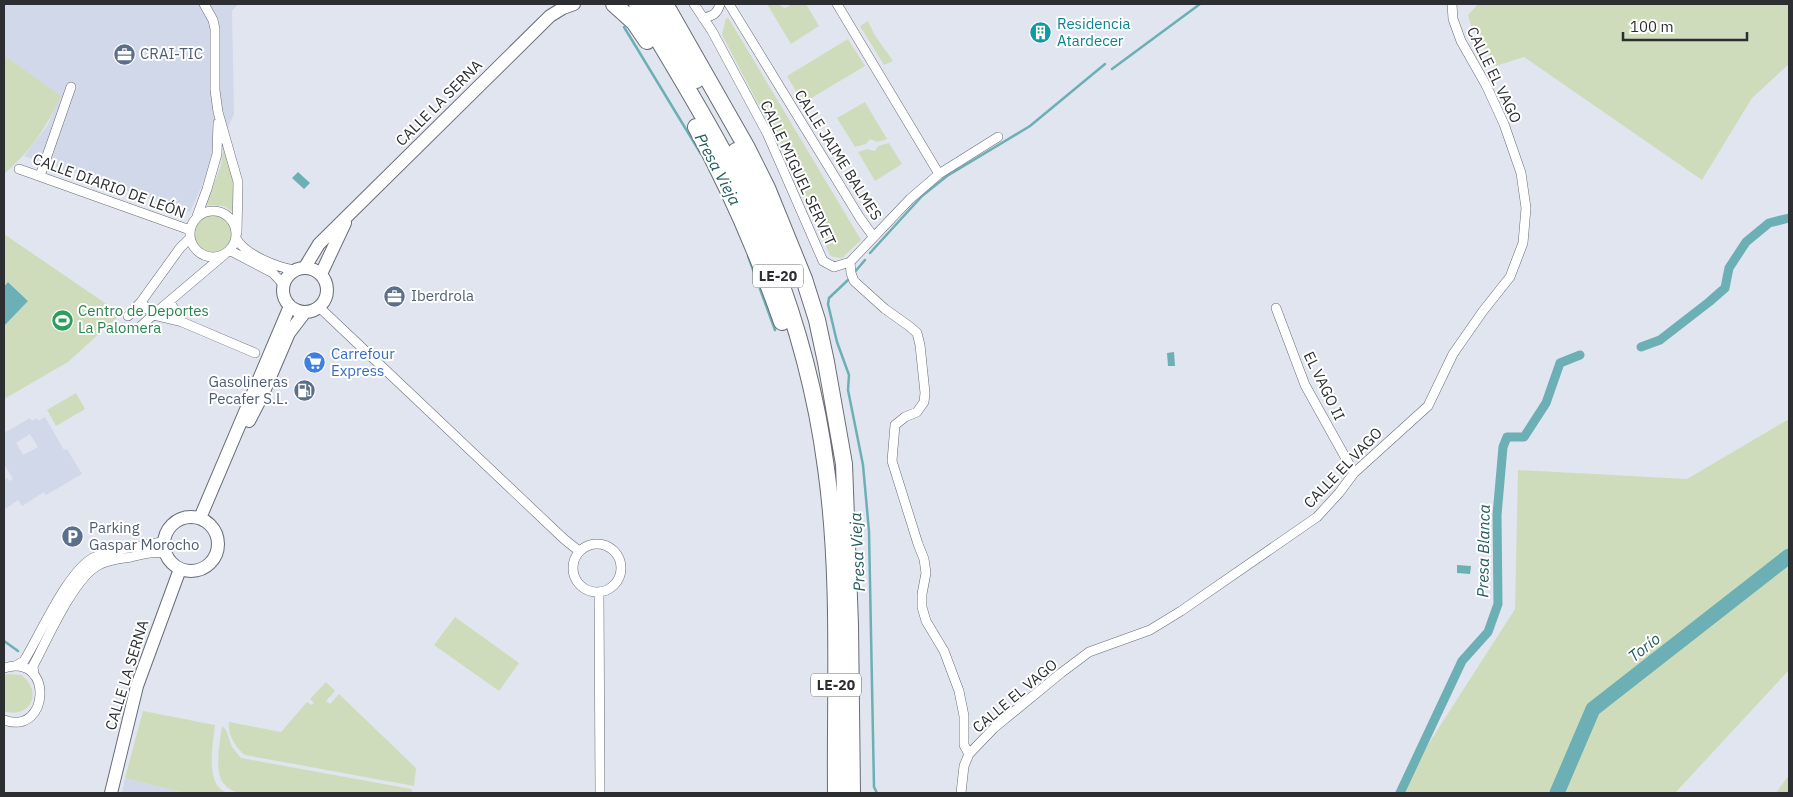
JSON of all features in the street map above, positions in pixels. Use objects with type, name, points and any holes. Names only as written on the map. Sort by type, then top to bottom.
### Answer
[{"type":"highway","points":[[614,4],[640,30],[717,165],[753,244],[792,353],[806,402],[824,494],[835,576]]},
{"type":"highway","name":"LE-20","points":[[637,4],[727,159],[764,240],[782,288],[805,367],[826,466],[832,521],[835,576],[836,793]]},
{"type":"highway","name":"LE-20","points":[[651,4],[710,104],[757,193],[794,283],[818,364],[838,465],[846,521],[852,793]]},
{"type":"highway","points":[[666,4],[747,148],[767,188],[804,279],[824,354],[839,430],[844,464],[846,521]]},
{"type":"street","points":[[197,216],[208,189],[218,154],[215,29],[210,12],[204,4]]},
{"type":"street","name":"CALLE LA SERNA","points":[[550,16],[556,4]]},
{"type":"street","name":"CALLE LA SERNA","points":[[284,285],[290,274],[300,269],[319,244],[550,16],[574,4]]},
{"type":"street","name":"CALLE MIGUEL SERVET","points":[[694,4],[712,31],[767,133],[823,261],[834,267],[850,262]]},
{"type":"street","name":"CALLE JAIME BALMES","points":[[729,4],[860,218],[873,236],[910,198],[940,174],[998,137]]},
{"type":"street","points":[[837,4],[940,174]]},
{"type":"street","name":"CALLE EL VAGO","points":[[961,793],[964,766],[969,754],[994,728],[1090,652],[1150,630],[1181,611],[1317,517],[1354,473],[1428,406],[1453,354],[1482,311],[1510,277],[1523,243],[1526,208],[1521,173],[1504,124],[1486,85],[1461,40],[1453,20],[1452,4]]},
{"type":"street","points":[[703,18],[713,17],[719,8]]},
{"type":"street","points":[[712,31],[719,8]]},
{"type":"street","points":[[40,176],[71,87]]},
{"type":"street","points":[[141,326],[228,252],[236,236],[238,182],[218,112]]},
{"type":"street","name":"CALLE DIARIO DE LEÓN","points":[[19,169],[190,234]]},
{"type":"street","points":[[128,316],[141,302],[190,234],[192,222],[203,212],[211,210],[226,214],[235,225],[236,236],[240,245],[258,256],[280,268],[312,268],[321,274],[327,287],[324,301],[319,307],[305,312],[290,306],[284,296],[284,285],[273,273],[228,252],[210,257],[203,255],[197,251],[190,234]]},
{"type":"street","name":"CALLE LA SERNA","points":[[321,274],[351,212]]},
{"type":"street","points":[[873,236],[850,262],[853,277],[884,309],[917,333],[920,345],[925,394],[924,402],[917,412],[905,417],[895,425],[892,461],[924,559],[926,573],[922,594],[922,607],[926,621],[944,651],[959,690],[964,716],[964,745],[969,754]]},
{"type":"street","points":[[141,302],[153,315],[182,322],[255,353]]},
{"type":"street","points":[[170,302],[182,322]]},
{"type":"street","points":[[200,518],[290,306]]},
{"type":"street","points":[[319,307],[579,552]]},
{"type":"street","name":"EL VAGO II","points":[[1276,308],[1305,385],[1354,473]]},
{"type":"street","points":[[220,474],[262,396],[289,333],[305,312]]},
{"type":"street","points":[[189,516],[200,518],[208,522],[216,533],[218,545],[214,559],[197,570],[180,569],[171,563],[164,547],[168,529],[177,520],[189,516]]},
{"type":"street","points":[[593,544],[601,544],[615,551],[620,557],[622,573],[614,586],[599,592],[585,589],[575,578],[573,563],[585,546],[593,544]]},
{"type":"street","points":[[4,668],[15,666],[24,661],[73,576],[87,561],[110,552],[164,547]]},
{"type":"street","points":[[4,720],[16,721],[25,719],[33,714],[38,706],[41,697],[40,688],[34,675],[33,666],[73,592],[85,575],[97,566],[110,561],[152,552],[164,547]]},
{"type":"street","name":"CALLE LA SERNA","points":[[111,793],[137,686],[180,569]]},
{"type":"street","points":[[599,592],[600,793]]},
{"type":"street","points":[[15,666],[26,669],[34,675]]},
{"type":"shaded area","points":[[4,4],[238,4],[232,11],[234,114],[190,212],[24,156],[48,125],[60,96],[4,55]]},
{"type":"shaded area","points":[[45,417],[64,450],[67,449],[82,474],[46,495],[44,492],[22,506],[18,500],[5,509],[4,480],[7,478],[9,481],[13,479],[4,464],[4,433],[30,418],[32,421],[37,418],[38,421]],"holes":[[[30,434],[38,447],[23,455],[16,443]]]},
{"type":"shaded area","points":[[125,778],[162,787],[185,793],[122,793]]},
{"type":"green space","points":[[767,4],[778,4],[784,8],[791,4],[806,4],[819,26],[791,44]]},
{"type":"green space","points":[[1478,4],[1789,4],[1789,64],[1752,98],[1702,180],[1524,57],[1496,66],[1472,29],[1468,15]]},
{"type":"green space","points":[[726,18],[729,19],[861,240],[842,258],[830,255],[777,135],[762,111],[722,35]]},
{"type":"green space","points":[[868,21],[874,34],[893,61],[884,65],[860,26]]},
{"type":"green space","points":[[848,39],[865,66],[803,103],[787,76]]},
{"type":"green space","points":[[4,55],[61,96],[37,138],[4,174]]},
{"type":"green space","points":[[865,102],[887,139],[877,142],[870,139],[866,144],[855,147],[837,118]]},
{"type":"green space","points":[[889,143],[902,164],[875,181],[858,152],[867,149],[875,151],[878,146]]},
{"type":"green space","points":[[224,145],[233,176],[233,212],[224,206],[206,205],[221,165]]},
{"type":"green space","points":[[213,215],[227,220],[232,234],[227,248],[213,253],[199,248],[194,234],[199,220]]},
{"type":"green space","name":"Centro de Deportes La Palomera","points":[[4,234],[121,314],[68,362],[4,399],[4,326],[28,301],[9,282],[4,287]]},
{"type":"green space","points":[[76,393],[85,409],[56,426],[47,410]]},
{"type":"green space","points":[[1789,419],[1789,670],[1675,793],[1397,793],[1515,609],[1518,470],[1687,479]]},
{"type":"green space","points":[[455,617],[519,663],[499,691],[434,645]]},
{"type":"green space","points":[[8,674],[21,675],[32,689],[33,696],[27,708],[13,713],[4,711],[4,676]]},
{"type":"green space","points":[[326,682],[335,691],[326,701],[330,704],[339,694],[416,768],[414,786],[245,755],[235,745],[229,731],[229,722],[281,732],[307,702],[311,705],[314,703],[310,699]]},
{"type":"green space","points":[[143,711],[215,725],[212,756],[214,779],[217,785],[226,793],[185,793],[125,778]]},
{"type":"green space","points":[[222,726],[226,730],[232,747],[241,758],[411,789],[413,793],[239,793],[226,786],[221,780],[219,773],[218,757]]},
{"type":"green space","points":[[1789,775],[1789,793],[1776,793]]},
{"type":"water","points":[[298,172],[310,183],[304,189],[292,178]]},
{"type":"water","points":[[8,282],[28,301],[4,326],[4,287]]},
{"type":"water","points":[[1174,352],[1175,366],[1168,366],[1167,353]]},
{"type":"water","points":[[1457,565],[1471,566],[1470,574],[1457,573]]},
{"type":"waterway","points":[[1112,69],[1200,4]]},
{"type":"waterway","name":"Presa Vieja","points":[[624,27],[701,154]]},
{"type":"waterway","points":[[870,253],[922,196],[947,176],[1030,126],[1105,64]]},
{"type":"waterway","name":"Presa Blanca","points":[[1641,347],[1660,340],[1709,302],[1725,288],[1729,268],[1746,242],[1769,223],[1789,218]]},
{"type":"waterway","name":"Presa Vieja","points":[[748,256],[775,330]]},
{"type":"waterway","name":"Presa Vieja","points":[[865,260],[829,298],[828,304],[837,342],[849,375],[848,390],[863,465],[869,531],[874,787],[877,793]]},
{"type":"waterway","name":"Presa Blanca","points":[[1400,793],[1462,661],[1488,632],[1498,604],[1497,515],[1503,447],[1507,437],[1524,437],[1546,403],[1560,363],[1580,355]]},
{"type":"waterway","name":"Torío","points":[[1557,793],[1593,709],[1789,556]]},
{"type":"waterway","points":[[4,641],[18,651]]},
{"type":"place","name":"Residencia Atardecer","points":[[1041,33]]},
{"type":"place","name":"CRAI-TIC","points":[[124,54]]},
{"type":"place","name":"Iberdrola","points":[[395,296]]},
{"type":"place","name":"Centro de Deportes La Palomera","points":[[62,320]]},
{"type":"place","name":"Carrefour Express","points":[[315,363]]},
{"type":"place","name":"Gasolineras Pecafer S.L.","points":[[304,391]]},
{"type":"place","name":"Parking Gaspar Morocho","points":[[73,537]]}]
